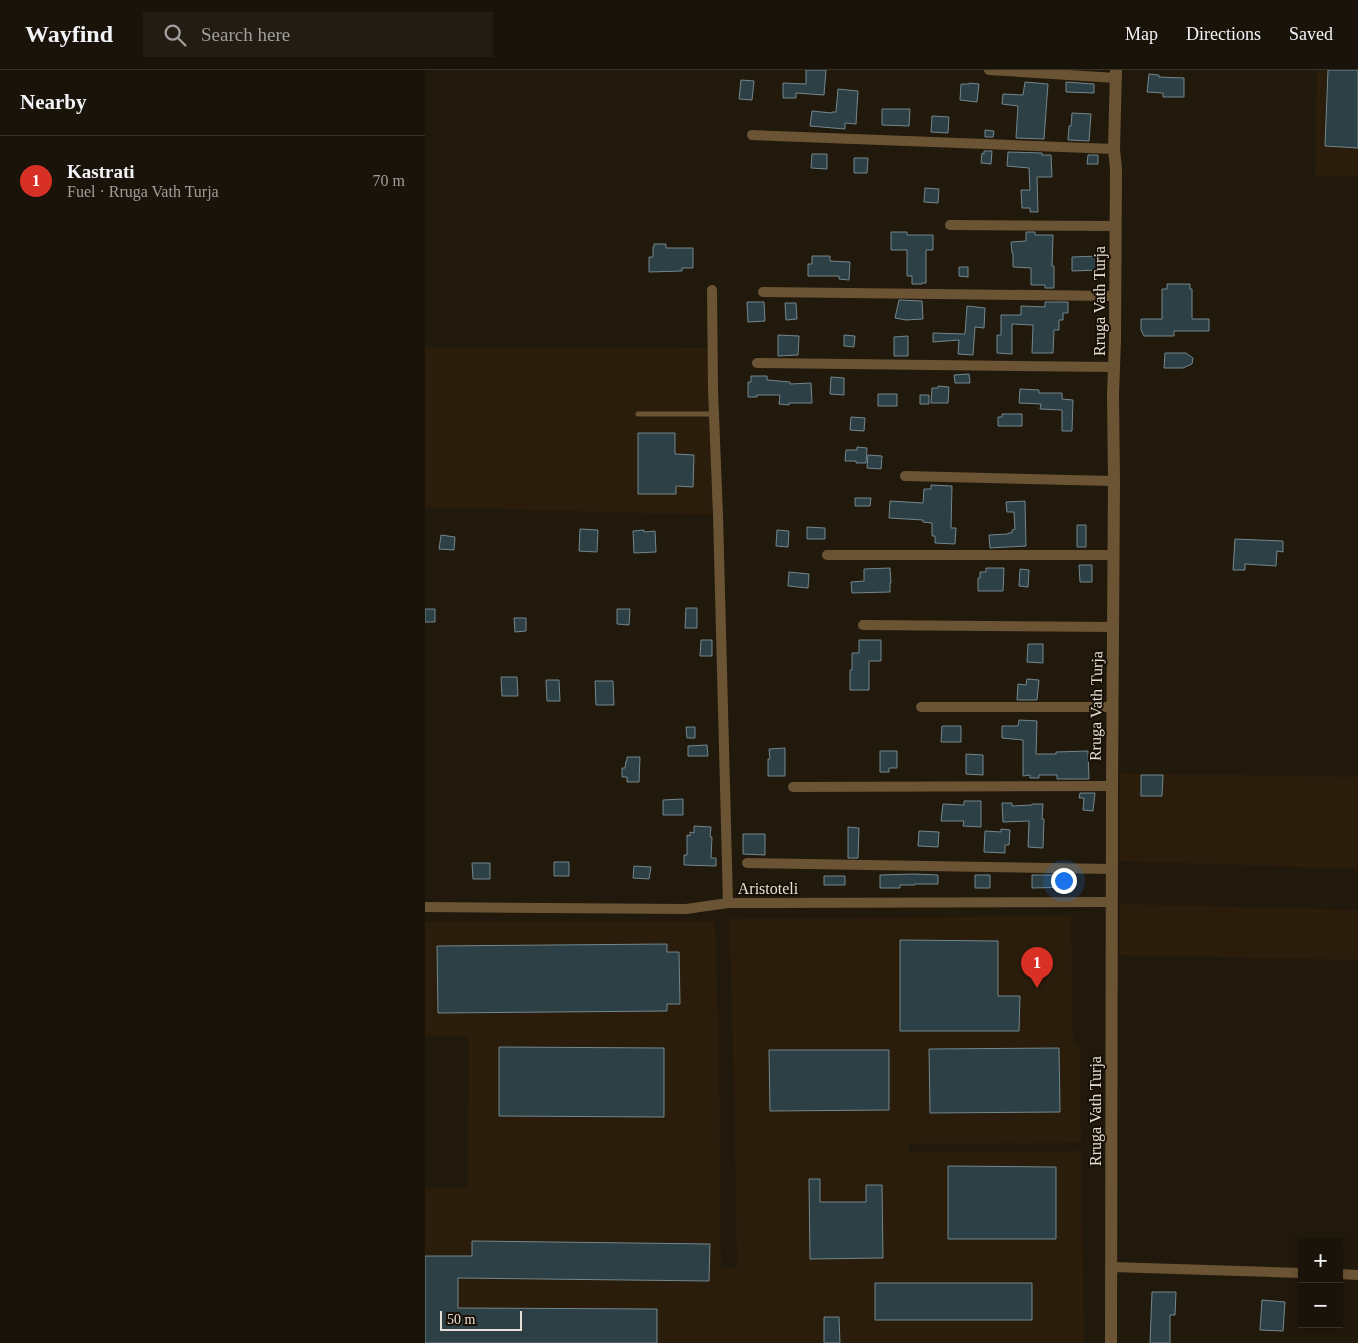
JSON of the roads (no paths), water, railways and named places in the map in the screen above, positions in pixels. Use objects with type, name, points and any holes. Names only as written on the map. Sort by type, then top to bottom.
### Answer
[{"type":"street","points":[[989,70],[1116,74]]},
{"type":"street","name":"Rruga Vath Turja","points":[[1111,1343],[1113,395],[1116,74]]},
{"type":"street","points":[[752,135],[1115,149]]},
{"type":"street","points":[[950,225],[1115,226]]},
{"type":"street","points":[[712,290],[728,903]]},
{"type":"street","points":[[763,292],[1115,296]]},
{"type":"street","points":[[757,363],[1114,367]]},
{"type":"street","points":[[905,476],[1114,481]]},
{"type":"street","points":[[827,555],[1114,555]]},
{"type":"street","points":[[863,625],[1113,627]]},
{"type":"street","points":[[921,707],[1112,707]]},
{"type":"street","points":[[793,787],[1112,786]]},
{"type":"street","points":[[747,863],[1112,869]]},
{"type":"street","name":"Aristoteli","points":[[425,907],[686,909],[728,903],[1112,902]]},
{"type":"street","points":[[1111,1266],[1298,1273]]},
{"type":"street","points":[[1343,1274],[1358,1275]]},
{"type":"lane","points":[[638,414],[714,414]]},
{"type":"place","name":"Kastrati","points":[[1037,988]]}]
